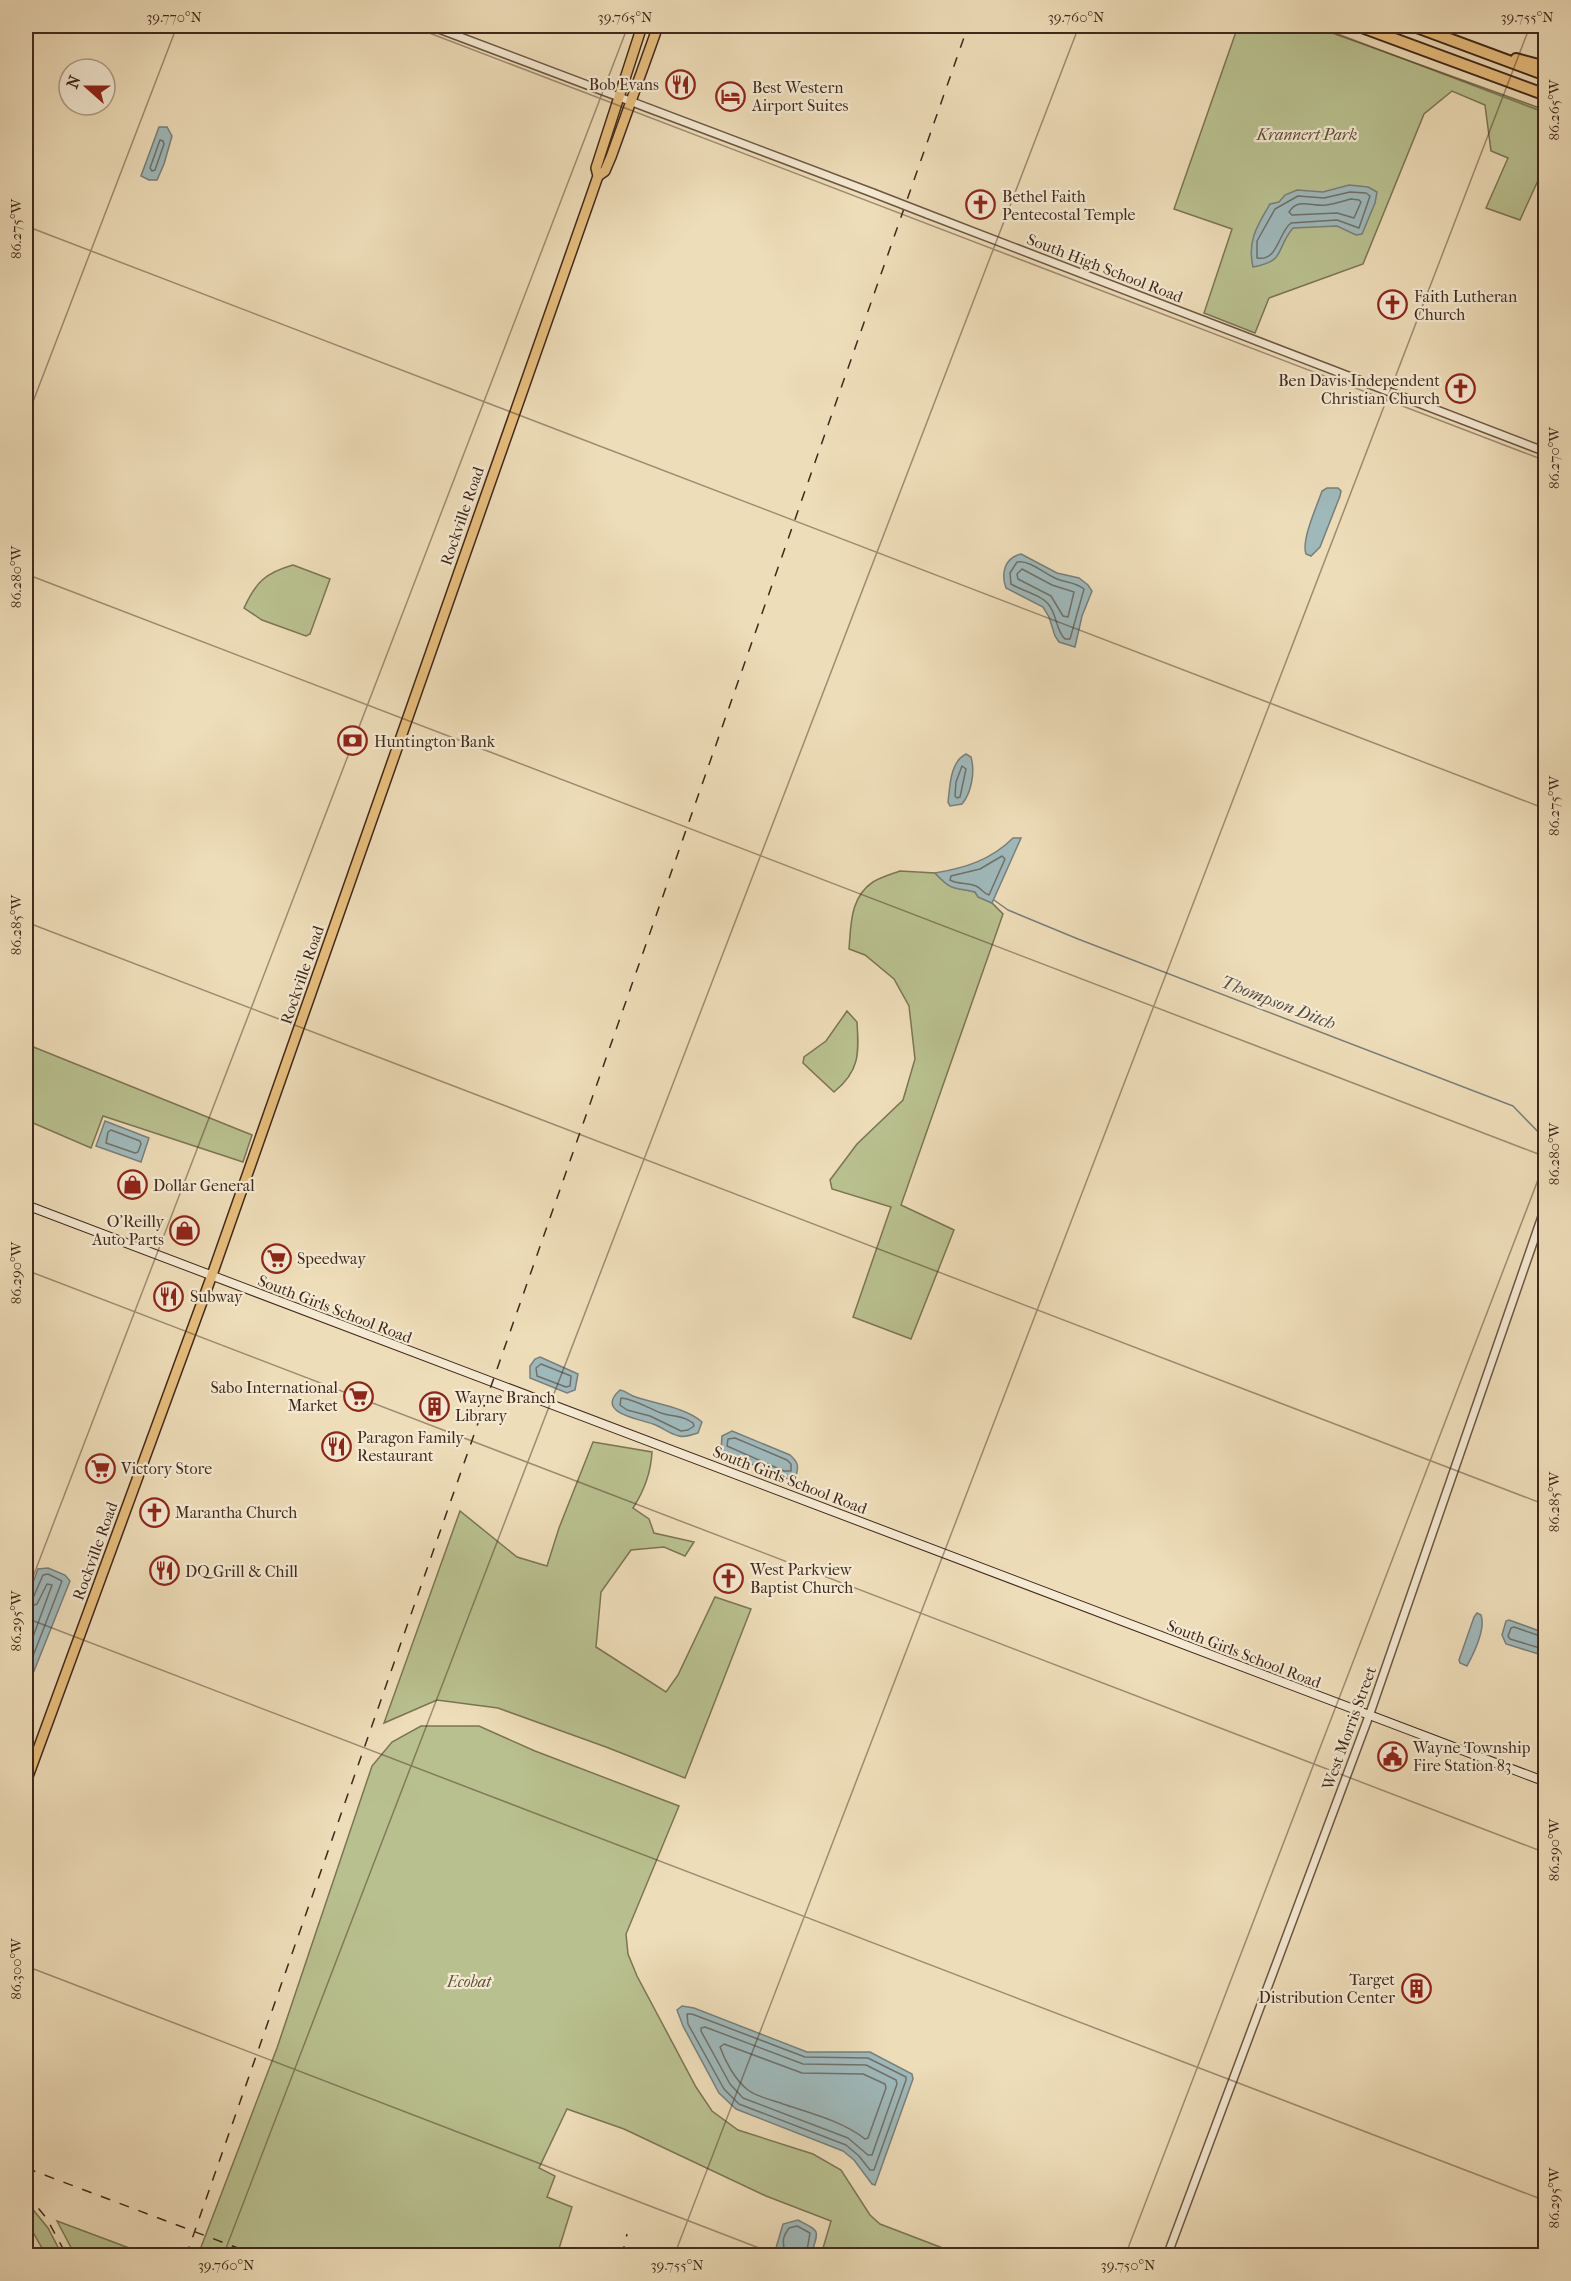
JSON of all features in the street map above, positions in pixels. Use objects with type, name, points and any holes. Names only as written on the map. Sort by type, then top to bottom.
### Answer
[{"type":"highway","points":[[1359,26],[1545,95]]},
{"type":"highway","points":[[1414,26],[1545,75]]},
{"type":"highway","points":[[1490,54],[1545,67]]},
{"type":"main road","name":"Rockville Road","points":[[26,1782],[212,1275],[598,176],[596,168],[642,26]]},
{"type":"main road","name":"Rockville Road","points":[[598,176],[605,171],[608,164],[658,26]]},
{"type":"main road","name":"South Girls School Road","points":[[26,1205],[1545,1782]]},
{"type":"street","name":"South High School Road","points":[[431,26],[1323,367],[1484,426],[1545,452]]},
{"type":"street","name":"West Morris Street","points":[[1167,2256],[1369,1716],[1545,1205]]},
{"type":"green space","name":"Krannert Park","points":[[1238,26],[1313,26],[1545,110],[1545,165],[1520,220],[1486,208],[1508,158],[1491,151],[1485,105],[1452,91],[1424,114],[1363,264],[1269,298],[1255,333],[1204,313],[1232,229],[1174,209]]},
{"type":"green space","points":[[293,565],[330,579],[310,634],[306,636],[262,620],[244,608],[262,580],[275,571]]},
{"type":"green space","points":[[900,871],[935,873],[950,886],[975,892],[978,897],[992,903],[1003,914],[901,1205],[954,1230],[911,1339],[853,1317],[891,1207],[832,1189],[830,1180],[857,1144],[903,1100],[915,1059],[909,1006],[894,979],[865,955],[849,949],[853,912],[860,895],[873,882]]},
{"type":"green space","points":[[847,1011],[857,1022],[856,1061],[849,1077],[834,1092],[803,1063],[804,1057],[826,1041]]},
{"type":"green space","points":[[26,1044],[252,1135],[243,1162],[103,1116],[91,1148],[26,1120]]},
{"type":"green space","points":[[593,1442],[652,1452],[646,1481],[633,1508],[649,1519],[654,1533],[694,1542],[685,1556],[664,1547],[631,1550],[601,1592],[596,1647],[666,1692],[678,1675],[715,1597],[751,1609],[685,1778],[498,1708],[437,1700],[384,1723],[460,1511],[517,1557],[547,1566],[559,1528]]},
{"type":"green space","name":"Ecobat","points":[[421,1726],[479,1726],[535,1751],[679,1806],[626,1934],[628,1954],[637,1976],[696,2087],[712,2111],[738,2130],[813,2154],[841,2170],[870,2215],[880,2224],[961,2255],[821,2255],[831,2221],[766,2196],[624,2129],[567,2109],[539,2168],[555,2176],[547,2197],[572,2207],[557,2255],[198,2255],[277,2048],[372,1766],[392,1742]]},
{"type":"green space","points":[[26,2201],[48,2228],[62,2255],[46,2255],[26,2220]]},
{"type":"green space","points":[[57,2221],[148,2255],[75,2255]]},
{"type":"water","points":[[159,127],[167,127],[172,136],[157,180],[149,180],[141,176]]},
{"type":"water","points":[[1349,185],[1368,187],[1377,192],[1375,203],[1362,234],[1356,235],[1337,226],[1293,228],[1276,258],[1253,267],[1252,241],[1270,204],[1279,202],[1285,195],[1297,190],[1323,192]]},
{"type":"water","points":[[1327,488],[1338,488],[1341,491],[1340,496],[1320,547],[1311,556],[1306,554],[1306,540],[1322,491]]},
{"type":"water","points":[[1021,554],[1057,573],[1079,578],[1092,591],[1082,616],[1075,647],[1059,642],[1043,607],[1006,588],[1005,567],[1011,559]]},
{"type":"water","points":[[966,754],[971,757],[972,763],[973,775],[970,788],[962,804],[950,806],[948,802],[954,768]]},
{"type":"water","points":[[1013,838],[1021,838],[992,903],[978,897],[975,892],[957,889],[946,884],[935,873],[977,862],[1005,846]]},
{"type":"water","points":[[105,1121],[149,1138],[141,1162],[96,1146]]},
{"type":"water","points":[[540,1357],[578,1374],[575,1390],[567,1393],[530,1378],[530,1366],[535,1359]]},
{"type":"water","points":[[620,1390],[695,1417],[702,1422],[698,1433],[679,1436],[653,1424],[622,1414],[612,1404],[613,1398]]},
{"type":"water","points":[[732,1431],[790,1455],[797,1464],[796,1476],[789,1479],[782,1477],[721,1450],[722,1436]]},
{"type":"water","points":[[48,1568],[65,1575],[70,1581],[32,1676],[26,1676],[26,1601],[38,1569]]},
{"type":"water","points":[[1477,1613],[1481,1615],[1482,1627],[1467,1666],[1459,1660]]},
{"type":"water","points":[[1509,1620],[1545,1633],[1545,1656],[1506,1644],[1502,1635],[1506,1621]]},
{"type":"water","points":[[682,2006],[694,2008],[807,2052],[870,2052],[912,2074],[913,2079],[875,2185],[854,2160],[843,2151],[736,2109],[719,2093],[683,2026],[677,2010]]},
{"type":"water","points":[[798,2220],[816,2232],[811,2255],[780,2255],[776,2248],[783,2224]]},
{"type":"waterway","name":"Thompson Ditch","points":[[994,900],[1008,910],[1078,939],[1513,1106],[1546,1140]]},
{"type":"railway","points":[[186,2256],[968,26]]},
{"type":"railway","points":[[26,2168],[259,2256]]},
{"type":"railway","points":[[26,2193],[47,2219],[67,2256]]},
{"type":"railway","points":[[622,2256],[627,2234]]},
{"type":"place","name":"Bob Evans","points":[[680,84]]},
{"type":"place","name":"Best Western Airport Suites","points":[[731,96]]},
{"type":"place","name":"Bethel Faith Pentecostal Temple","points":[[981,205]]},
{"type":"place","name":"Faith Lutheran Church","points":[[1393,305]]},
{"type":"place","name":"Ben Davis Independent Christian Church","points":[[1461,389]]},
{"type":"place","name":"Huntington Bank","points":[[353,741]]},
{"type":"place","name":"Dollar General","points":[[132,1185]]},
{"type":"place","name":"O'Reilly Auto Parts","points":[[185,1230]]},
{"type":"place","name":"Speedway","points":[[276,1258]]},
{"type":"place","name":"Subway","points":[[169,1296]]},
{"type":"place","name":"Sabo International Market","points":[[359,1396]]},
{"type":"place","name":"Wayne Branch Library","points":[[434,1406]]},
{"type":"place","name":"Paragon Family Restaurant","points":[[336,1446]]},
{"type":"place","name":"Victory Store","points":[[100,1468]]},
{"type":"place","name":"Marantha Church","points":[[154,1512]]},
{"type":"place","name":"DQ Grill & Chill","points":[[164,1571]]},
{"type":"place","name":"West Parkview Baptist Church","points":[[729,1578]]},
{"type":"place","name":"Wayne Township Fire Station 83","points":[[1392,1756]]},
{"type":"place","name":"Target Distribution Center","points":[[1416,1988]]}]
